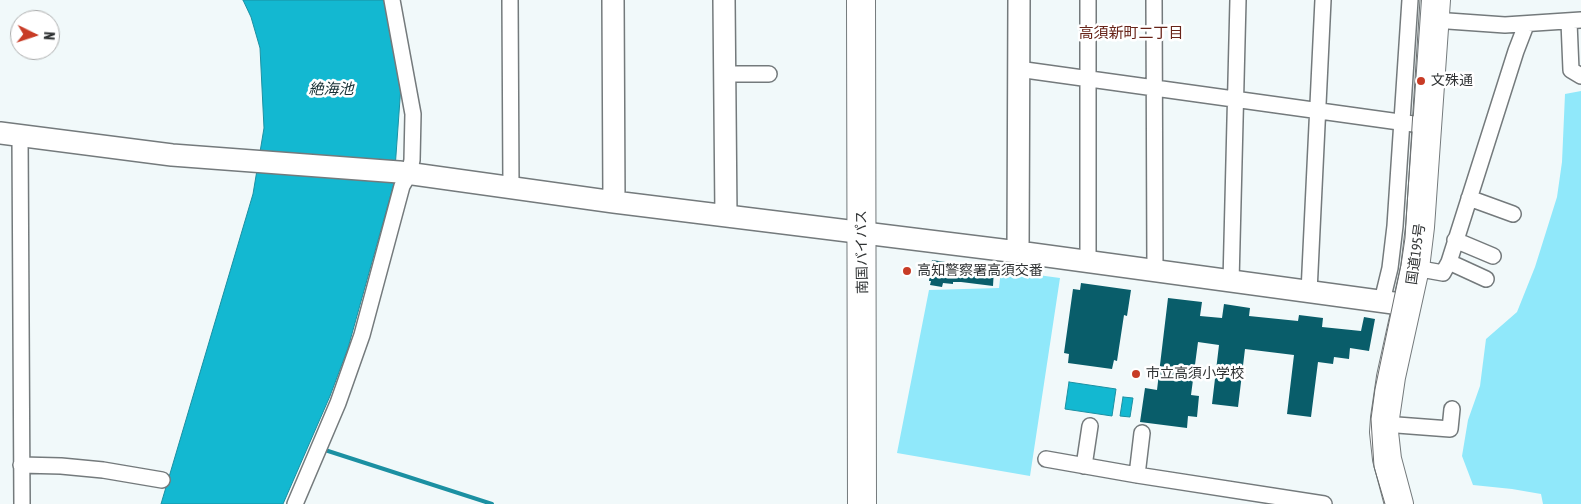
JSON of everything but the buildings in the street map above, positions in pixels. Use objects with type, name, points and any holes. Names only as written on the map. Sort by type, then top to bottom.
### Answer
[{"type":"highway","name":"南国バイパス","points":[[861,0],[871,234],[879,504]]},
{"type":"highway","name":"南国バイパス","points":[[862,504],[863,339],[871,234],[879,0]]},
{"type":"highway","name":"国道195号","points":[[1399,504],[1387,459],[1384,424],[1395,303],[1415,268],[1428,126],[1435,10]]},
{"type":"street","points":[[295,504],[338,403],[362,335],[404,173],[412,160],[413,114],[392,0]]},
{"type":"street","points":[[510,0],[511,187]]},
{"type":"street","points":[[614,0],[614,202]]},
{"type":"street","points":[[724,0],[726,216]]},
{"type":"street","points":[[1018,252],[1019,0]]},
{"type":"street","points":[[1088,0],[1088,262]]},
{"type":"street","points":[[1154,0],[1154,271]]},
{"type":"street","points":[[1231,282],[1238,0]]},
{"type":"street","points":[[1309,292],[1323,0]]},
{"type":"street","points":[[22,504],[10,134],[172,155],[404,173],[614,202],[1018,252],[1395,303],[1390,268],[1395,226],[1410,0]]},
{"type":"street","points":[[1435,10],[1505,25],[1575,24],[1572,70],[1581,76]]},
{"type":"street","points":[[1415,268],[1443,273],[1449,262],[1516,50],[1526,24]]},
{"type":"street","points":[[1018,69],[1428,126]]},
{"type":"street","points":[[724,74],[769,74]]},
{"type":"street","points":[[1469,198],[1513,214]]},
{"type":"street","points":[[1455,240],[1493,256]]},
{"type":"street","points":[[1449,262],[1486,279]]},
{"type":"street","points":[[1384,424],[1450,429],[1452,409]]},
{"type":"street","points":[[1084,466],[1090,426]]},
{"type":"street","points":[[1137,475],[1142,433]]},
{"type":"street","points":[[1046,459],[1264,499],[1324,504]]},
{"type":"street","points":[[21,465],[103,470],[162,480]]},
{"type":"shaded area","points":[[1581,91],[1581,504],[1543,504],[1541,494],[1473,485],[1462,456],[1468,420],[1480,386],[1486,339],[1517,312],[1535,267],[1557,197],[1562,162],[1565,94]]},
{"type":"shaded area","points":[[1001,270],[1060,278],[1030,476],[897,453],[929,290],[999,288]]},
{"type":"water","name":"絶海池","points":[[243,0],[384,0],[401,85],[394,183],[348,348],[330,396],[283,504],[161,504],[253,194],[264,128],[260,48],[251,17]]},
{"type":"water","points":[[1069,382],[1116,389],[1112,416],[1065,409]]},
{"type":"water","points":[[1123,397],[1133,398],[1130,417],[1120,416]]},
{"type":"waterway","points":[[325,450],[492,504]]},
{"type":"tram line","points":[[1385,504],[1374,467],[1371,419],[1375,389],[1405,238],[1420,0]]},
{"type":"place","name":"文殊通","points":[[1421,81]]},
{"type":"place","name":"高知警察署高須交番","points":[[907,271]]},
{"type":"place","name":"市立高須小学校","points":[[1136,374]]},
{"type":"district","name":"高須新町二丁目","points":[[1131,33]]}]
